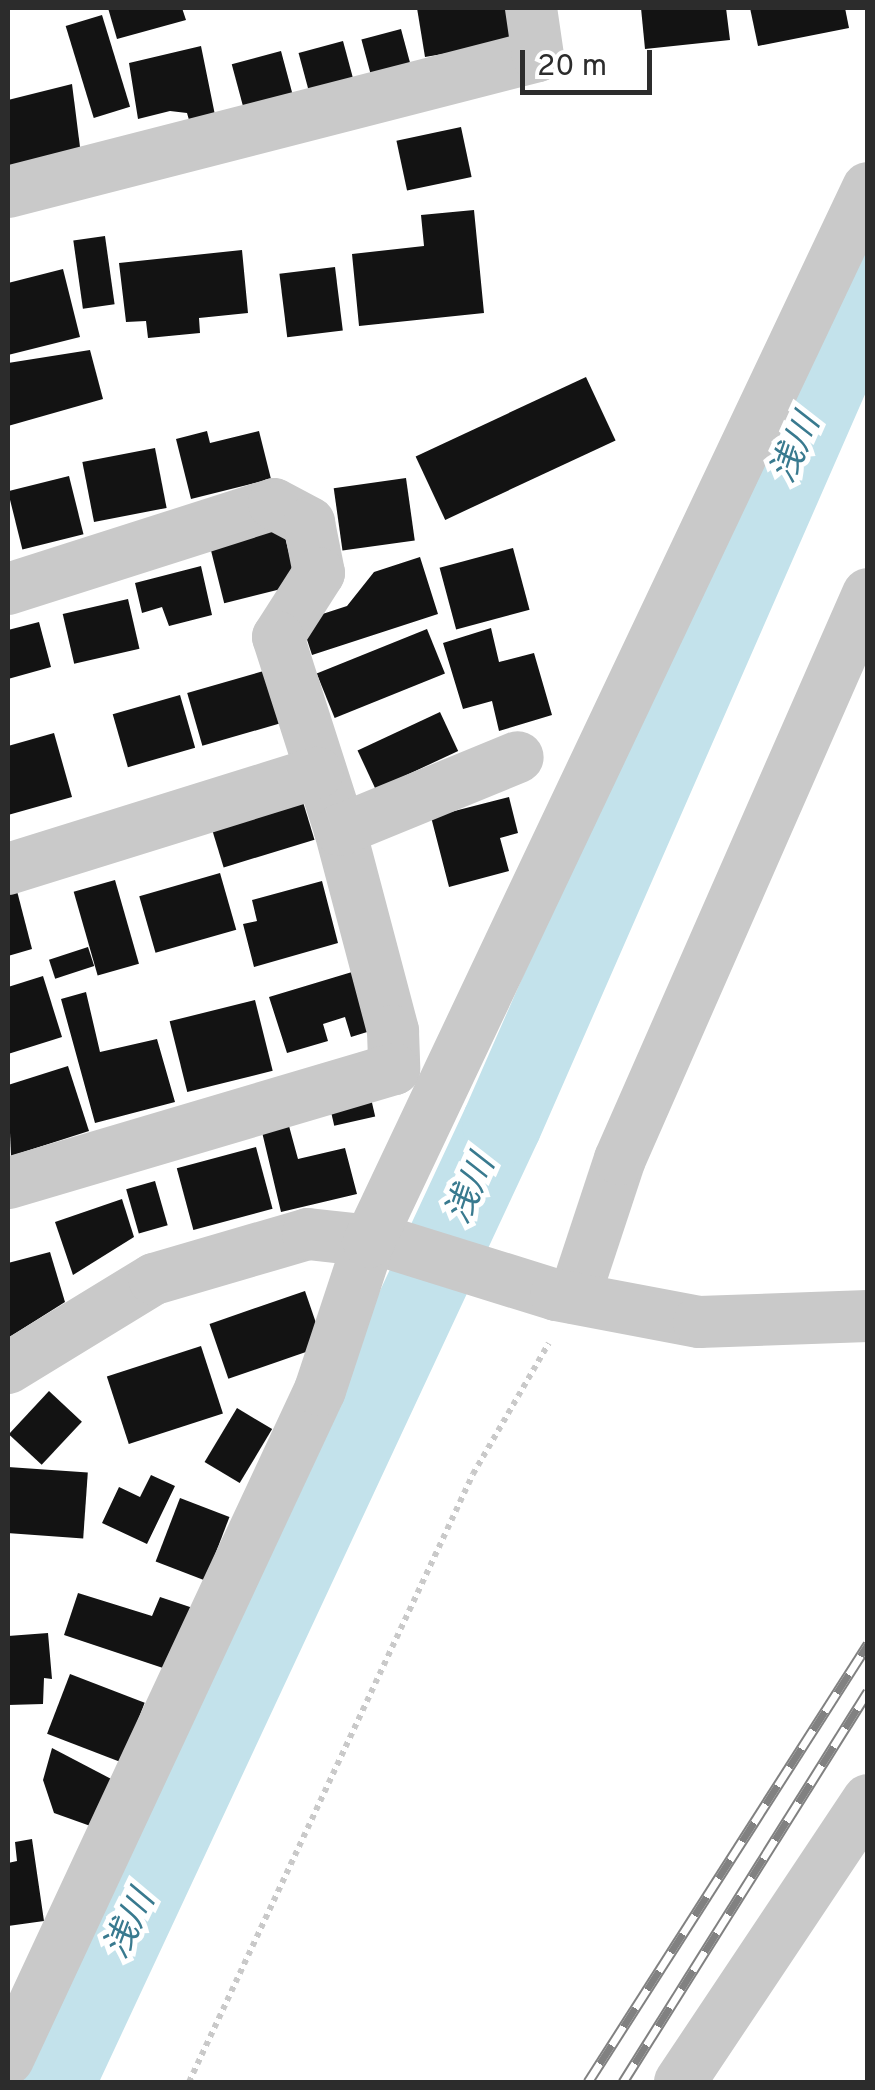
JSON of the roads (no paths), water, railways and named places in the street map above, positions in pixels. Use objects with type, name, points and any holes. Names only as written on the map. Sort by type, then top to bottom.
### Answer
[{"type":"street","points":[[8,192],[538,56],[531,8]]},
{"type":"street","points":[[8,2059],[320,1390],[379,1242],[868,188]]},
{"type":"street","points":[[8,589],[274,504],[309,522],[319,572],[278,637],[317,773],[340,830],[393,1031],[394,1069],[8,1183]]},
{"type":"street","points":[[566,1297],[620,1159],[868,594]]},
{"type":"street","points":[[340,830],[518,757]]},
{"type":"street","points":[[8,869],[317,773]]},
{"type":"street","points":[[8,1368],[154,1279],[308,1234],[379,1242],[566,1297],[699,1322],[868,1316]]},
{"type":"street","points":[[680,2082],[868,1800]]},
{"type":"waterway","name":"浅川","points":[[55,2082],[502,1124],[868,288]]},
{"type":"railway","points":[[588,2082],[868,1644]]},
{"type":"railway","points":[[623,2082],[868,1692]]}]
